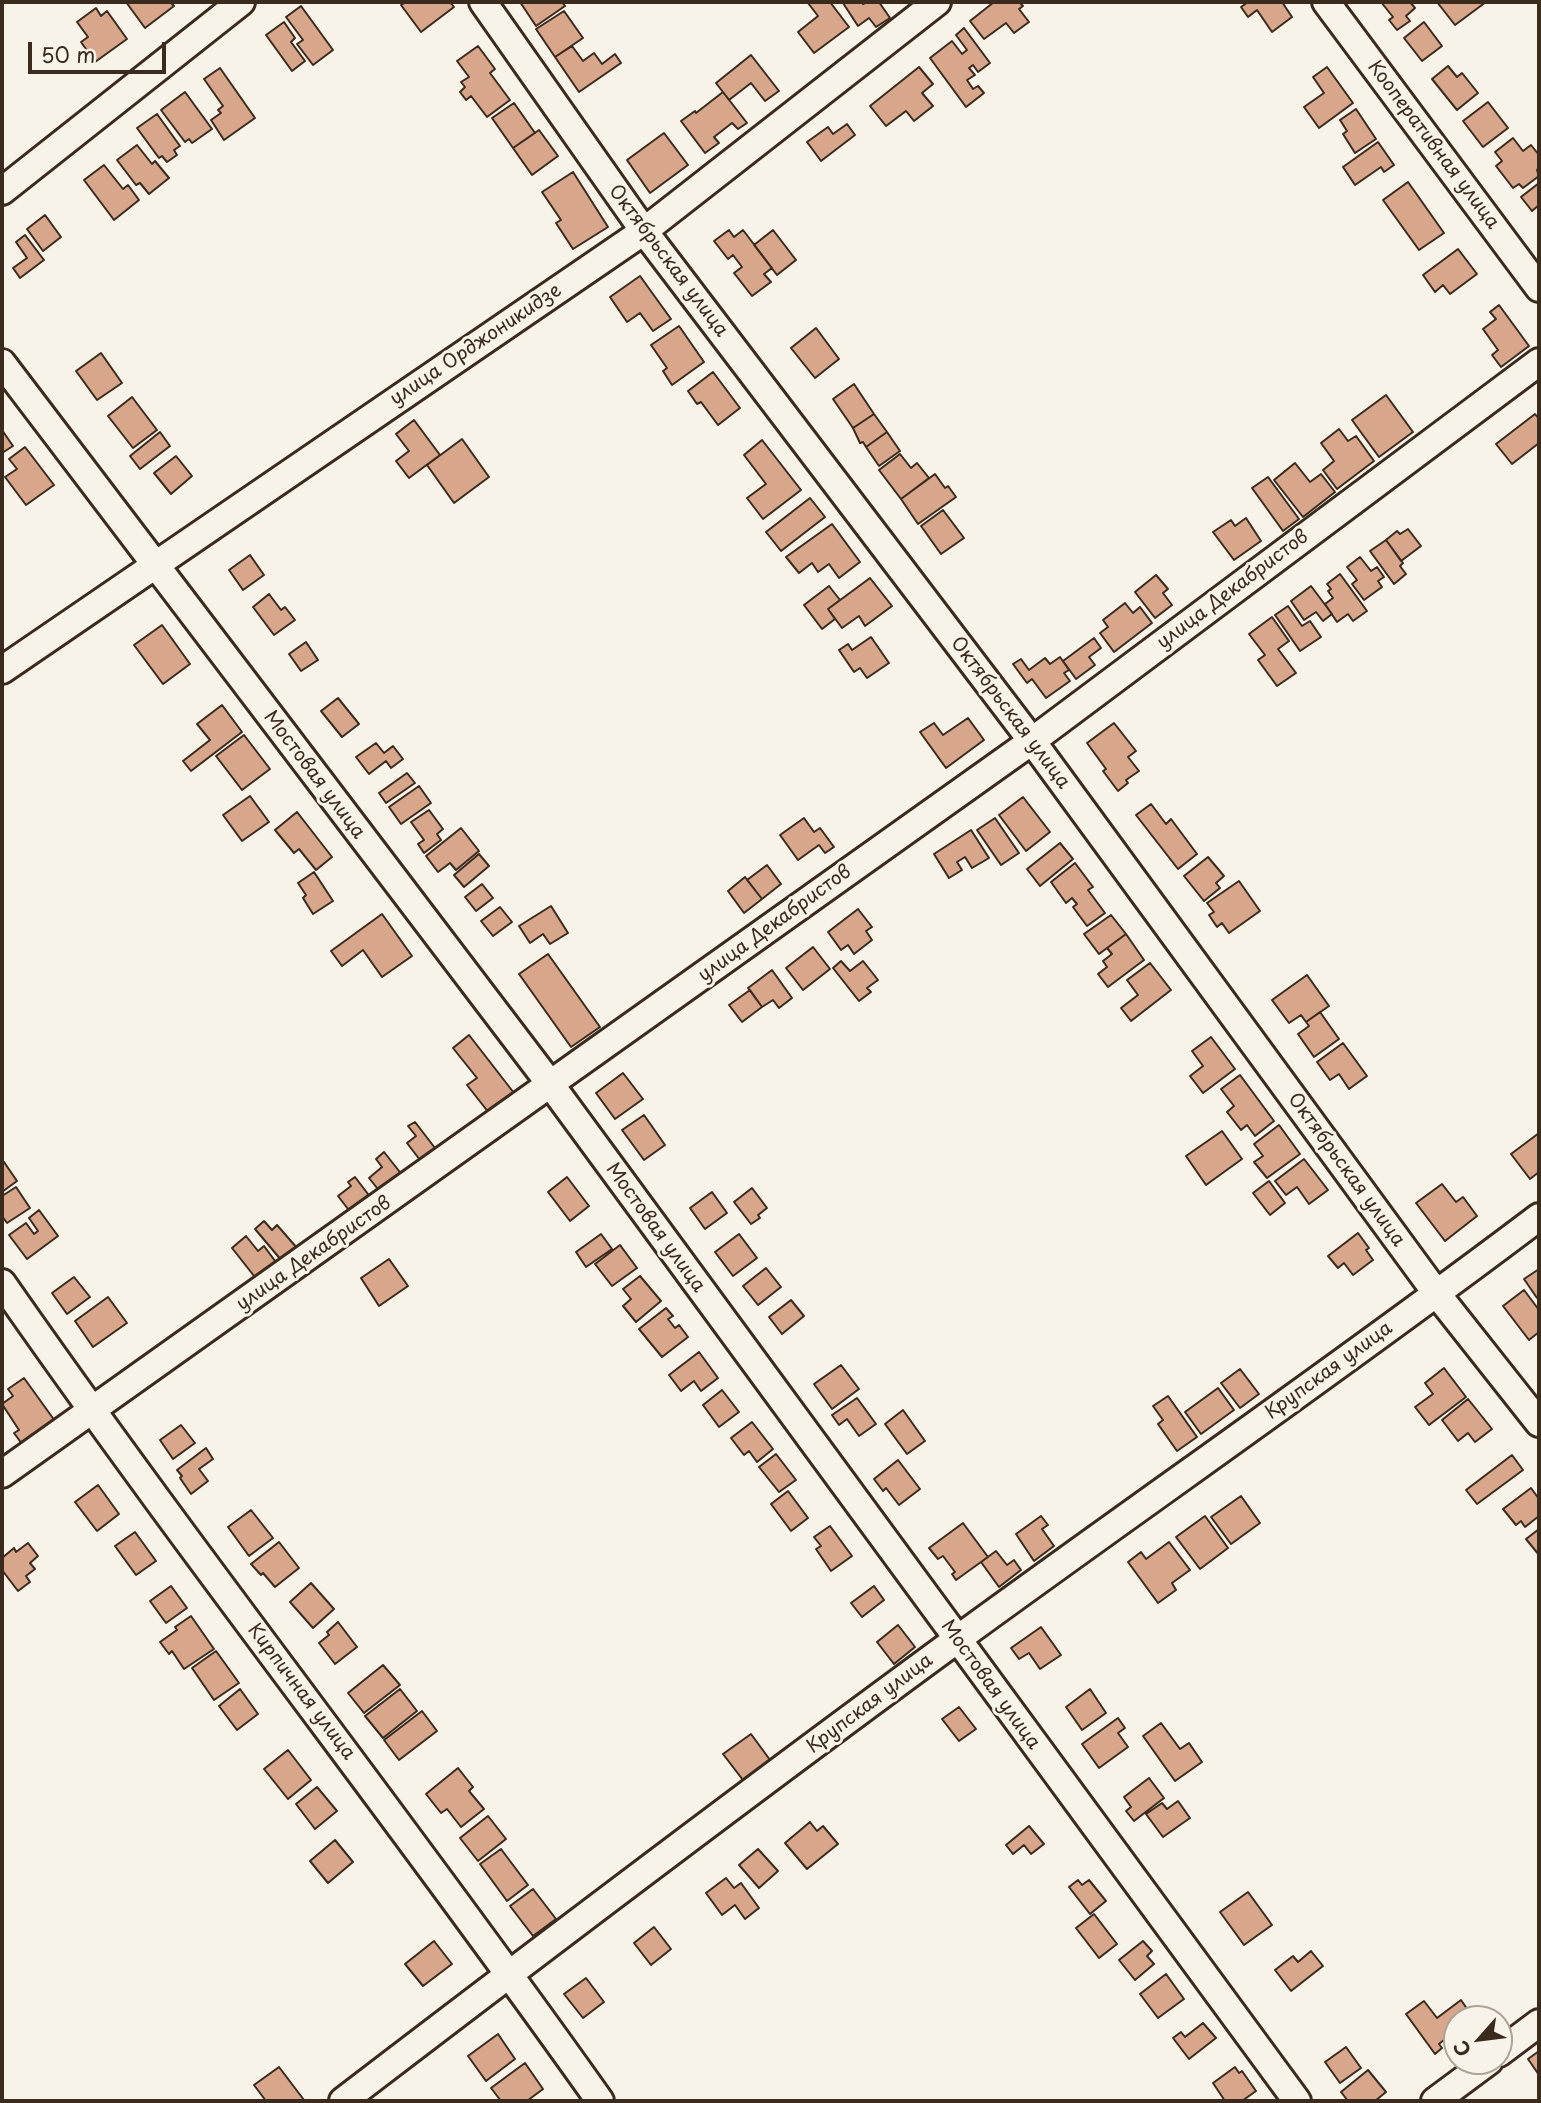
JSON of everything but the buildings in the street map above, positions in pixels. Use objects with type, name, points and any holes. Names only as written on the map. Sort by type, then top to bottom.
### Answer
[{"type":"street","points":[[2,191],[241,2]]},
{"type":"street","name":"Октябрьская улица","points":[[483,2],[643,231],[1032,741],[1437,1294],[1539,1423]]},
{"type":"street","name":"улица Орджоникидзе","points":[[2,670],[643,231],[937,2]]},
{"type":"street","name":"Кооперативная улица","points":[[1326,2],[1539,288]]},
{"type":"street","name":"улица Декабристов","points":[[2,1474],[1032,741],[1539,362]]},
{"type":"street","name":"Мостовая улица","points":[[2,363],[551,1085],[1297,2101]]},
{"type":"street","name":"Крупская улица","points":[[344,2101],[957,1640],[1437,1294],[1539,1217]]},
{"type":"street","name":"Кирпичная улица","points":[[2,1283],[91,1412],[510,1974],[600,2101]]},
{"type":"street","points":[[1513,2042],[1539,2023]]},
{"type":"street","points":[[1435,2101],[1470,2075]]}]
